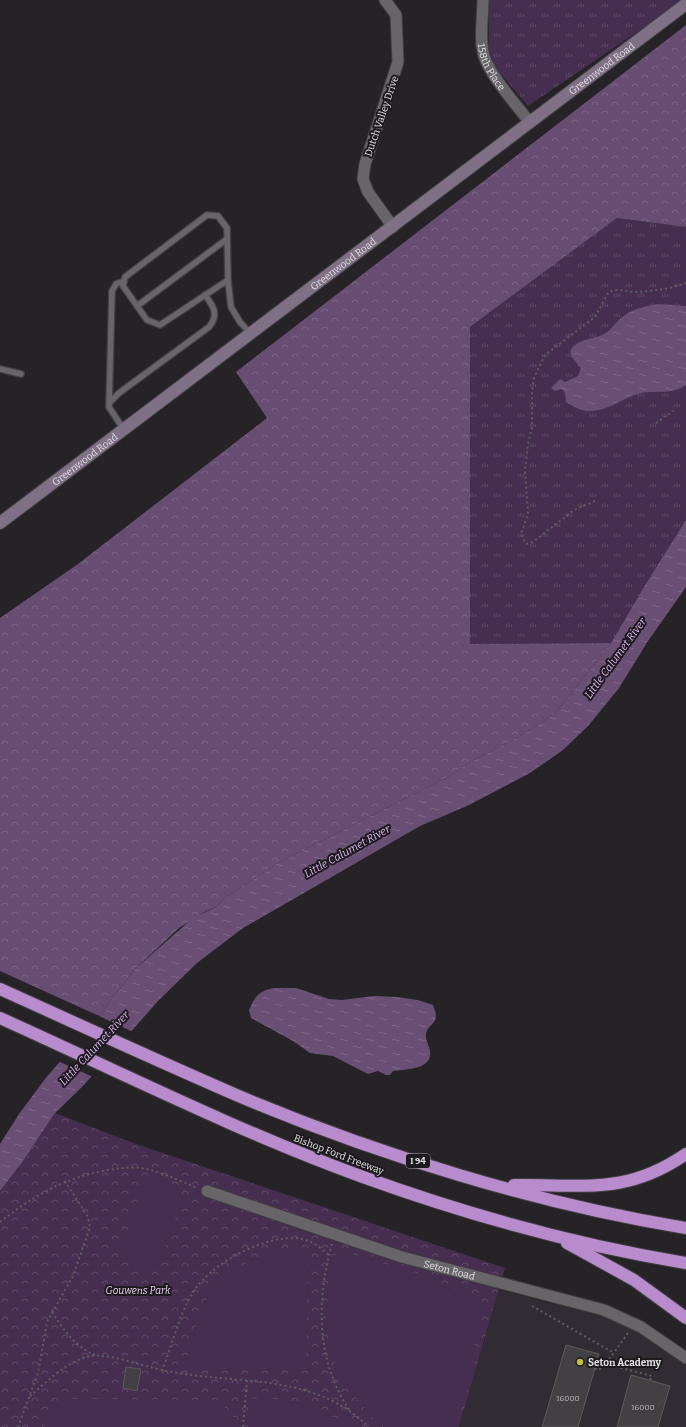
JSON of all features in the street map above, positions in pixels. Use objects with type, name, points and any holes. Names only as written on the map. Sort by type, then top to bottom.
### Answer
[{"type":"highway","name":"Bishop Ford Freeway","points":[[0,989],[242,1097],[376,1147],[498,1185],[598,1211],[686,1228]]},
{"type":"highway","name":"Bishop Ford Freeway","points":[[0,1018],[281,1144],[363,1177],[436,1202],[557,1237],[686,1263]]},
{"type":"highway","points":[[498,1185],[599,1187],[627,1182],[654,1172],[686,1154]]},
{"type":"highway","points":[[557,1237],[634,1280],[686,1318]]},
{"type":"street","name":"Dutch Valley Drive","points":[[385,0],[396,15],[398,62],[365,164],[363,179],[368,192],[393,227]]},
{"type":"street","name":"158th Place","points":[[483,0],[484,55],[488,66],[530,123]]},
{"type":"street","name":"Greenwood Road","points":[[0,523],[124,431],[530,123],[685,8]]},
{"type":"street","name":"Seton Road","points":[[207,1192],[334,1236],[469,1276],[589,1305],[621,1316],[635,1323],[686,1358]]},
{"type":"lane","points":[[228,280],[160,325],[147,320],[122,286],[125,277],[207,215],[218,216],[227,228],[228,280],[231,307],[240,322],[251,334]]},
{"type":"lane","points":[[137,306],[227,239]]},
{"type":"lane","points":[[124,281],[116,284],[112,291],[110,402],[110,410],[124,431]]},
{"type":"lane","points":[[110,402],[119,393],[208,327],[215,318],[216,314],[206,295]]},
{"type":"lane","points":[[0,368],[21,374]]},
{"type":"path","points":[[595,501],[574,510],[533,542],[526,544],[524,542],[522,534],[528,514],[525,470],[528,444],[532,427],[532,391],[534,378],[545,355],[595,317],[608,293],[611,291],[619,289],[636,292],[670,288],[686,283]]},
{"type":"path","points":[[656,423],[676,409]]},
{"type":"path","points":[[0,1222],[41,1193],[65,1181],[104,1171],[133,1167],[155,1172],[207,1192]]},
{"type":"path","points":[[18,1427],[38,1372],[47,1322],[73,1276],[90,1227],[88,1217],[65,1181]]},
{"type":"path","points":[[334,1236],[322,1292],[323,1343],[333,1380],[342,1400],[351,1412]]},
{"type":"path","points":[[162,1371],[194,1290],[213,1269],[228,1259],[260,1244],[296,1238],[308,1241],[329,1255]]},
{"type":"path","points":[[532,1306],[614,1353]]},
{"type":"path","points":[[52,1312],[72,1341],[80,1348],[96,1356],[162,1371],[247,1379],[302,1388],[351,1412],[369,1427]]},
{"type":"path","points":[[594,1368],[600,1369],[606,1364],[635,1323]]},
{"type":"path","points":[[30,1396],[67,1366],[78,1360],[96,1356]]},
{"type":"path","points":[[606,1364],[652,1376],[650,1380]]},
{"type":"path","points":[[244,1427],[247,1379]]},
{"type":"shaded area","name":"Seton Academy","points":[[499,1290],[602,1316],[626,1325],[677,1358],[686,1365],[686,1427],[459,1427]]},
{"type":"green space","points":[[489,0],[682,0],[658,18],[528,106],[489,60]]},
{"type":"green space","points":[[686,25],[686,227],[617,218],[470,327],[470,644],[611,643],[555,714],[518,737],[465,765],[450,776],[278,863],[226,897],[216,907],[206,911],[179,928],[135,969],[99,1016],[0,971],[0,618],[78,564],[267,418],[236,372]]},
{"type":"green space","points":[[617,218],[686,227],[686,520],[611,643],[470,644],[470,327]]},
{"type":"green space","name":"Gouwens Park","points":[[55,1113],[136,1144],[505,1268],[459,1427],[0,1427],[0,1191],[23,1161]]},
{"type":"green space","points":[[153,1179],[161,1180],[179,1187],[183,1197],[160,1260],[156,1265],[145,1268],[132,1264],[123,1255],[121,1249],[142,1190],[148,1181]]},
{"type":"green space","points":[[337,1250],[437,1279],[436,1284],[481,1298],[485,1308],[472,1352],[477,1354],[455,1427],[385,1427],[373,1418],[349,1388],[339,1370],[332,1351],[328,1332],[328,1292]]},
{"type":"green space","points":[[288,1251],[308,1251],[306,1362],[299,1368],[191,1368],[192,1344],[196,1323],[204,1304],[214,1288],[228,1275],[245,1264],[265,1256]]},
{"type":"green space","points":[[262,1398],[298,1403],[308,1406],[340,1420],[351,1427],[251,1427],[251,1399]]},
{"type":"green space","points":[[59,1399],[218,1400],[235,1419],[235,1427],[44,1427]]},
{"type":"water","points":[[658,304],[686,306],[686,385],[670,391],[641,393],[611,406],[599,410],[589,411],[579,409],[566,402],[565,393],[562,389],[555,391],[551,388],[560,379],[565,382],[578,376],[581,368],[570,352],[573,346],[581,341],[604,334],[610,330],[622,317],[633,311]]},
{"type":"water","name":"Little Calumet River","points":[[686,520],[686,587],[648,641],[619,688],[589,725],[563,750],[530,773],[469,805],[420,826],[243,928],[197,963],[159,1000],[82,1087],[55,1113],[23,1161],[0,1191],[0,1144],[19,1114],[45,1079],[99,1016],[135,969],[193,918],[216,907],[226,897],[278,863],[450,776],[465,765],[518,737],[555,714],[611,643]]},
{"type":"water","points":[[274,988],[296,988],[329,999],[342,1000],[374,996],[397,997],[418,1000],[433,1005],[436,1016],[434,1022],[426,1033],[430,1057],[423,1065],[410,1069],[393,1071],[390,1075],[386,1075],[378,1071],[368,1074],[333,1056],[310,1053],[293,1041],[251,1018],[249,1010],[253,1001],[261,993]]},
{"type":"pier","points":[[97,1015],[133,1032],[93,1077],[58,1061]]},
{"type":"building","points":[[566,1345],[599,1354],[578,1427],[542,1427]]},
{"type":"building","points":[[126,1367],[141,1369],[137,1391],[123,1388]]},
{"type":"building","points":[[631,1375],[670,1386],[658,1427],[617,1427]]},
{"type":"place","name":"Seton Academy","points":[[580,1362]]}]
